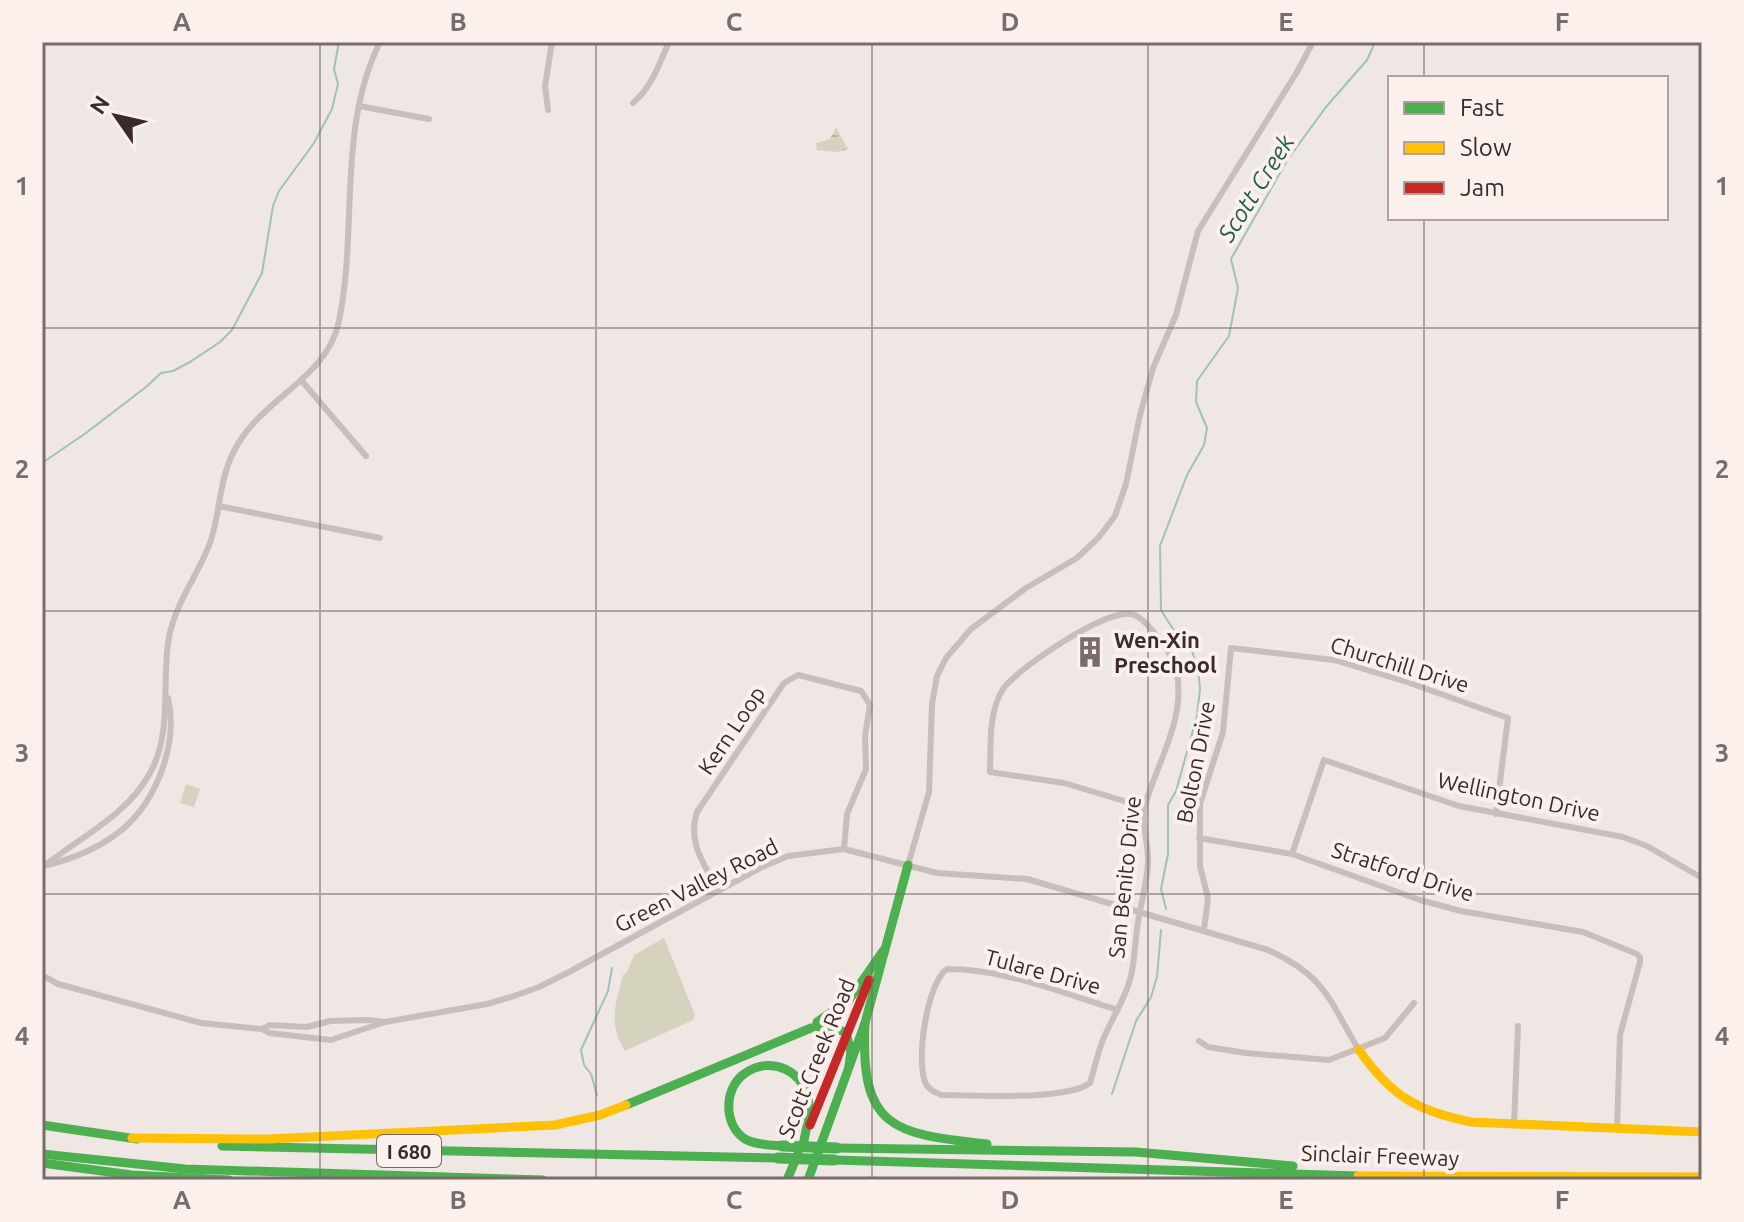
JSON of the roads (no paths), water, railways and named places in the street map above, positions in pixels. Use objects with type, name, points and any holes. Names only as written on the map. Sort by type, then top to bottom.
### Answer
[{"type":"main road","name":"Scott Creek Road","points":[[808,1180],[865,1023],[908,865]]},
{"type":"main road","name":"Scott Creek Road","points":[[787,1180],[883,951]]},
{"type":"main road","points":[[132,1138],[269,1139],[555,1125],[600,1115],[799,1031],[849,1003],[883,951]]},
{"type":"main road","points":[[865,1023],[862,1054],[865,1083],[877,1107],[897,1125],[912,1133],[930,1138],[1064,1150],[1192,1156],[1298,1167],[1325,1173]]},
{"type":"main road","points":[[799,1031],[826,1024],[838,1026],[847,1034],[851,1046],[849,1066]]},
{"type":"main road","points":[[1359,1050],[1377,1078],[1405,1101],[1436,1116],[1471,1122],[1702,1132]]},
{"type":"main road","points":[[804,1141],[809,1104],[801,1081],[786,1068],[768,1064],[742,1073],[731,1087],[728,1104],[730,1120],[738,1133],[749,1142],[780,1152],[1064,1150]]},
{"type":"main road","name":"I 680","points":[[42,1125],[132,1138],[269,1149],[780,1152]]},
{"type":"main road","name":"I 680","points":[[42,1154],[185,1169],[543,1180]]},
{"type":"main road","name":"Sinclair Freeway","points":[[836,1154],[974,1166],[1527,1178],[1702,1177]]},
{"type":"main road","points":[[42,1163],[132,1175],[229,1180]]},
{"type":"street","points":[[43,867],[108,820],[150,775],[161,742],[172,623],[210,542],[230,458],[249,426],[301,380],[329,349],[339,323],[359,106],[363,86],[380,42]]},
{"type":"street","points":[[548,110],[545,86],[552,42]]},
{"type":"street","points":[[633,103],[651,82],[669,42]]},
{"type":"street","name":"Scott Creek Road","points":[[908,865],[929,792],[932,704],[937,676],[960,640],[1026,588],[1077,558],[1115,516],[1126,484],[1153,368],[1176,315],[1198,231],[1313,42]]},
{"type":"street","points":[[359,106],[429,119]]},
{"type":"street","points":[[301,380],[366,456]]},
{"type":"street","points":[[219,506],[380,538]]},
{"type":"street","name":"San Benito Drive","points":[[1118,1010],[1131,976],[1148,862],[1144,807],[1172,737],[1179,685],[1176,665],[1166,648],[1140,618],[1127,613],[1063,641],[1016,675],[995,706],[990,772],[1064,783],[1144,807]]},
{"type":"street","name":"Churchill Drive","points":[[1231,648],[1334,660],[1508,718],[1496,814]]},
{"type":"street","name":"Bolton Drive","points":[[1204,930],[1208,898],[1200,866],[1200,804],[1223,732],[1231,648]]},
{"type":"street","name":"Kern Loop","points":[[718,890],[694,843],[697,812],[784,683],[792,676],[804,676],[861,691],[870,705],[865,736],[866,769],[847,814],[844,849]]},
{"type":"street","points":[[43,867],[62,862],[116,835],[142,809],[163,765],[170,739],[173,719],[167,691]]},
{"type":"street","name":"Wellington Drive","points":[[1292,854],[1324,760],[1459,806],[1623,837],[1647,846],[1702,878]]},
{"type":"street","name":"Stratford Drive","points":[[1199,838],[1292,854],[1420,900],[1461,911],[1583,932],[1621,945],[1640,957],[1620,1035],[1617,1129]]},
{"type":"street","name":"Green Valley Road","points":[[385,1022],[487,1004],[539,987],[718,890],[788,856],[844,849],[955,876],[1027,879],[1268,950],[1291,960],[1314,977],[1337,1007],[1359,1050]]},
{"type":"street","name":"Tulare Drive","points":[[947,969],[998,974],[1118,1010],[1104,1037],[1090,1083],[1081,1089],[1046,1094],[941,1095],[925,1083],[921,1044],[936,979],[947,969]]},
{"type":"street","points":[[42,975],[58,984],[201,1023],[262,1029],[269,1033],[331,1040],[385,1022]]},
{"type":"street","points":[[1199,1041],[1208,1047],[1246,1053],[1329,1060],[1385,1038],[1414,1003]]},
{"type":"street","points":[[262,1029],[270,1025],[315,1026],[330,1021],[385,1022]]},
{"type":"street","points":[[343,1021],[350,1028],[347,1034]]},
{"type":"street","points":[[315,1026],[311,1034],[315,1039]]},
{"type":"street","points":[[1514,1124],[1518,1026]]},
{"type":"waterway","points":[[42,463],[86,433],[161,373],[190,362],[232,330],[262,273],[273,206],[279,191],[314,143],[332,109],[338,84],[334,69],[339,42]]},
{"type":"waterway","name":"Scott Creek","points":[[1166,909],[1161,889],[1168,854],[1168,805],[1176,791],[1197,716],[1200,689],[1198,667],[1189,644],[1173,629],[1161,610],[1160,546],[1187,475],[1204,445],[1207,428],[1196,402],[1197,381],[1229,336],[1238,288],[1231,259],[1288,159],[1326,107],[1367,60],[1375,42]]},
{"type":"waterway","name":"Scott Creek","points":[[1112,1094],[1136,1021],[1151,997],[1157,977],[1161,930]]},
{"type":"waterway","points":[[597,1095],[581,1050],[608,991],[612,968]]},
{"type":"place","name":"Wen-Xin Preschool","points":[[1090,652]]}]
